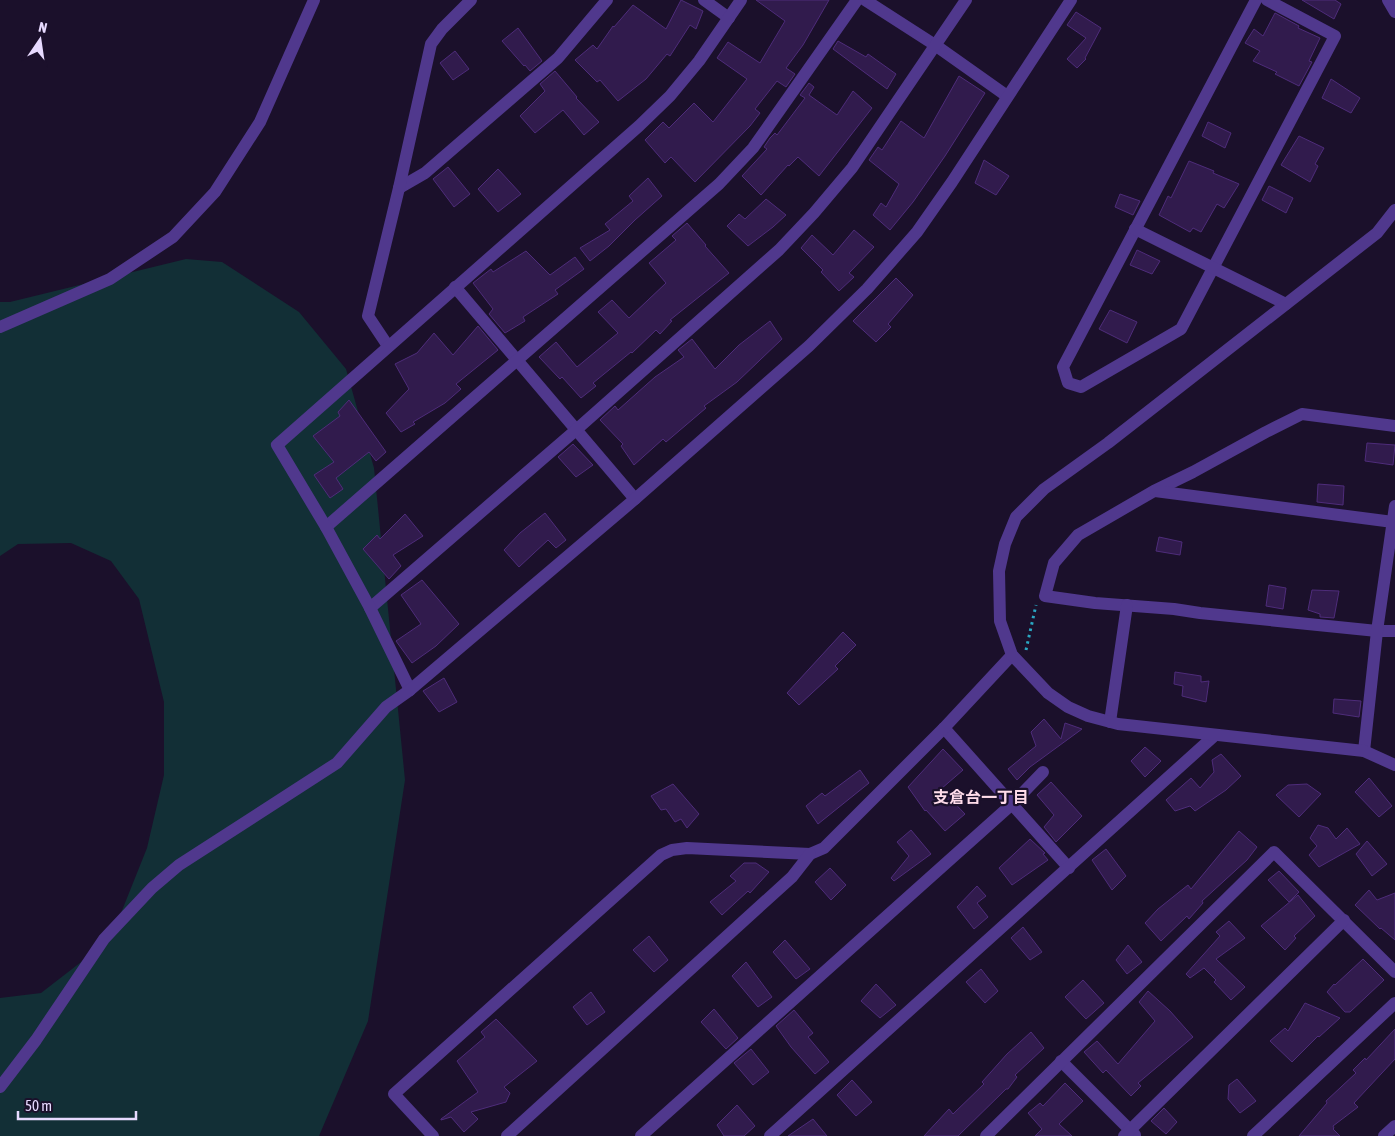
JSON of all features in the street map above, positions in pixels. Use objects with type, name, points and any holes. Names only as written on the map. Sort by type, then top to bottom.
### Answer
[{"type":"street","points":[[0,327],[110,278],[173,237],[215,192],[260,122],[314,0]]},
{"type":"street","points":[[388,346],[368,316],[431,44],[442,29],[472,0]]},
{"type":"street","points":[[399,188],[425,172],[558,58],[607,0]]},
{"type":"street","points":[[704,0],[729,18]]},
{"type":"street","points":[[410,690],[370,608],[326,527],[277,445],[670,96],[699,61],[741,0]]},
{"type":"street","points":[[326,527],[719,184],[753,148],[857,0]]},
{"type":"street","points":[[865,0],[935,45],[1007,96]]},
{"type":"street","points":[[370,608],[576,430],[779,250],[814,213],[852,168],[966,0]]},
{"type":"street","points":[[0,1087],[36,1040],[104,939],[152,888],[179,865],[337,763],[386,707],[410,690],[636,499],[810,346],[867,289],[917,232],[1071,0]]},
{"type":"street","points":[[1256,0],[1063,367],[1068,383],[1081,387],[1181,329],[1335,36],[1268,0]]},
{"type":"street","points":[[1388,0],[1395,12]]},
{"type":"street","points":[[1395,210],[1378,233],[1108,443],[1044,489],[1016,517],[1005,544],[999,572],[1000,621],[1012,655],[1048,693],[1068,708],[1088,716],[1118,724],[1364,751],[1395,765]]},
{"type":"street","points":[[1135,229],[1286,304]]},
{"type":"street","points":[[455,288],[636,499]]},
{"type":"street","points":[[1395,426],[1302,414],[1193,472],[1154,490],[1078,535],[1054,563],[1045,596],[1377,631],[1395,631]]},
{"type":"street","points":[[1154,490],[1393,522]]},
{"type":"street","points":[[1364,751],[1377,631],[1395,506]]},
{"type":"street","points":[[1110,722],[1127,605]]},
{"type":"street","points":[[433,1136],[394,1094],[662,855],[672,850],[687,848],[810,854],[824,848],[944,728],[1012,655]]},
{"type":"street","points":[[944,728],[1068,868]]},
{"type":"street","points":[[770,1136],[1214,736]]},
{"type":"street","points":[[641,1136],[1011,804],[1043,772]]},
{"type":"street","points":[[986,1136],[1274,852],[1395,972]]},
{"type":"street","points":[[507,1136],[792,877],[810,854]]},
{"type":"street","points":[[1061,1061],[1130,1134],[1344,920]]},
{"type":"street","points":[[1253,1136],[1395,1004]]},
{"type":"street","points":[[1384,1136],[1395,1126]]},
{"type":"path","points":[[1022,666],[1037,603],[1045,596]]},
{"type":"green space","points":[[186,259],[222,262],[299,312],[346,369],[374,468],[405,780],[368,1021],[319,1136],[0,1136],[0,998],[41,993],[85,959],[119,918],[147,848],[164,775],[164,702],[139,599],[111,561],[71,543],[18,544],[0,556],[0,302],[10,302]]},
{"type":"building","points":[[681,0],[703,11],[696,29],[690,25],[670,56],[667,54],[646,79],[618,101],[600,80],[597,82],[575,60],[593,45],[597,49],[613,26],[633,5],[666,29]]},
{"type":"building","points":[[756,0],[829,0],[803,45],[786,68],[795,74],[786,87],[777,81],[755,109],[760,113],[750,126],[695,182],[671,157],[665,163],[645,140],[663,122],[669,128],[694,103],[713,122],[747,79],[717,58],[728,42],[760,63],[785,21]]},
{"type":"building","points":[[1302,0],[1335,0],[1341,4],[1334,19]]},
{"type":"building","points":[[1076,12],[1101,28],[1086,59],[1077,68],[1067,59],[1086,38],[1067,25]]},
{"type":"building","points":[[1275,13],[1299,26],[1298,28],[1320,38],[1309,61],[1312,62],[1299,86],[1275,74],[1277,72],[1253,61],[1260,51],[1245,43],[1254,29],[1263,36]]},
{"type":"building","points":[[518,28],[542,61],[530,71],[502,41]]},
{"type":"building","points":[[838,41],[866,57],[868,54],[896,74],[887,89],[833,49]]},
{"type":"building","points":[[455,51],[469,69],[453,80],[440,63]]},
{"type":"building","points":[[555,71],[576,98],[599,122],[584,135],[563,110],[535,133],[520,116],[545,91],[540,84]]},
{"type":"building","points":[[959,76],[985,93],[945,156],[913,202],[890,230],[873,215],[881,203],[886,207],[899,184],[869,160],[878,147],[882,150],[901,121],[924,138]]},
{"type":"building","points":[[1331,79],[1360,98],[1351,113],[1322,98]]},
{"type":"building","points":[[809,83],[814,87],[809,95],[837,115],[853,91],[872,108],[819,176],[798,157],[788,165],[761,195],[742,176],[767,149],[764,147],[770,138],[775,133],[777,135],[805,98],[800,95]]},
{"type":"building","points":[[1208,122],[1231,133],[1225,148],[1202,136]]},
{"type":"building","points":[[1299,136],[1324,148],[1315,164],[1318,166],[1310,182],[1281,165]]},
{"type":"building","points":[[984,160],[1009,176],[996,195],[975,183]]},
{"type":"building","points":[[1189,161],[1239,184],[1224,208],[1217,204],[1201,232],[1193,228],[1190,232],[1159,215],[1168,196],[1171,198]]},
{"type":"building","points":[[448,167],[470,194],[454,207],[433,179]]},
{"type":"building","points":[[498,169],[521,194],[498,212],[478,189]]},
{"type":"building","points":[[648,178],[662,196],[609,246],[590,261],[580,248],[610,230],[605,224],[633,201],[629,196]]},
{"type":"building","points":[[1269,186],[1293,198],[1286,213],[1262,200]]},
{"type":"building","points":[[1120,194],[1140,201],[1133,215],[1115,207]]},
{"type":"building","points":[[766,199],[786,215],[748,246],[727,226],[739,214],[745,219]]},
{"type":"building","points":[[687,223],[729,273],[670,320],[672,321],[660,334],[656,330],[632,353],[593,383],[596,386],[581,398],[562,377],[560,379],[539,357],[556,342],[577,367],[618,333],[598,312],[612,300],[629,318],[666,283],[649,263],[676,240],[672,236]]},
{"type":"building","points":[[854,230],[874,247],[849,273],[854,277],[839,291],[821,272],[823,270],[801,248],[812,235],[833,255]]},
{"type":"building","points":[[1137,250],[1160,261],[1152,274],[1130,265]]},
{"type":"building","points":[[526,251],[550,275],[575,257],[584,269],[555,290],[558,294],[523,317],[525,321],[505,333],[489,314],[493,309],[473,283],[491,269],[493,272]]},
{"type":"building","points":[[896,278],[913,295],[888,324],[891,327],[876,342],[853,321]]},
{"type":"building","points":[[1110,310],[1137,322],[1127,343],[1099,329]]},
{"type":"building","points":[[770,321],[782,339],[737,382],[704,406],[706,408],[666,442],[663,439],[634,465],[621,446],[623,444],[600,420],[615,406],[618,410],[655,377],[684,357],[678,350],[692,339],[715,369],[739,345]]},
{"type":"building","points":[[478,326],[498,350],[456,384],[461,389],[445,403],[413,422],[415,424],[401,432],[386,413],[409,389],[395,364],[417,353],[434,333],[453,355]]},
{"type":"building","points":[[349,400],[386,452],[376,461],[369,452],[336,478],[343,489],[330,498],[314,475],[334,462],[313,436],[340,416],[338,412]]},
{"type":"building","points":[[1367,443],[1395,445],[1393,465],[1365,461]]},
{"type":"building","points":[[573,444],[593,465],[576,477],[558,457]]},
{"type":"building","points":[[1318,484],[1344,486],[1343,505],[1317,502]]},
{"type":"building","points":[[545,513],[566,540],[556,548],[548,540],[519,567],[504,550],[520,533]]},
{"type":"building","points":[[405,514],[423,536],[393,555],[401,566],[389,579],[363,549],[377,535],[380,539]]},
{"type":"building","points":[[1159,537],[1182,542],[1180,555],[1156,551]]},
{"type":"building","points":[[422,580],[459,624],[436,646],[412,663],[396,641],[421,624],[401,595]]},
{"type":"building","points":[[1269,585],[1286,588],[1283,609],[1266,606]]},
{"type":"building","points":[[1312,590],[1339,591],[1334,618],[1320,617],[1320,614],[1308,610]]},
{"type":"building","points":[[843,632],[856,645],[835,666],[838,669],[799,705],[787,693]]},
{"type":"building","points":[[1175,672],[1201,676],[1201,682],[1209,681],[1206,702],[1182,696],[1183,686],[1174,684]]},
{"type":"building","points":[[444,678],[457,702],[439,712],[423,691]]},
{"type":"building","points":[[1334,699],[1361,701],[1359,717],[1333,713]]},
{"type":"building","points":[[1044,719],[1061,739],[1065,723],[1082,729],[1030,767],[1017,780],[1008,769],[1036,746],[1031,732]]},
{"type":"building","points":[[1145,747],[1161,761],[1145,777],[1131,761]]},
{"type":"building","points":[[943,749],[963,770],[941,789],[965,814],[945,831],[925,811],[908,787]]},
{"type":"building","points":[[1221,754],[1241,776],[1226,790],[1195,811],[1190,806],[1175,811],[1166,800],[1191,778],[1200,788],[1214,772],[1212,760]]},
{"type":"building","points":[[860,770],[869,783],[818,824],[806,806],[822,793],[825,796]]},
{"type":"building","points":[[1369,778],[1392,806],[1379,817],[1355,792]]},
{"type":"building","points":[[1051,782],[1082,816],[1056,842],[1044,827],[1054,815],[1037,795]]},
{"type":"building","points":[[673,784],[699,814],[687,828],[681,819],[675,822],[666,809],[661,810],[651,796]]},
{"type":"building","points":[[1307,784],[1321,794],[1299,817],[1276,795],[1288,785]]},
{"type":"building","points":[[1318,825],[1328,828],[1336,839],[1347,828],[1360,844],[1319,867],[1309,855],[1317,846],[1310,838]]},
{"type":"building","points":[[911,830],[931,854],[894,881],[891,878],[909,856],[897,842]]},
{"type":"building","points":[[1239,831],[1257,847],[1247,860],[1202,901],[1203,903],[1189,919],[1187,916],[1161,941],[1145,923],[1158,909],[1188,885],[1191,889]]},
{"type":"building","points":[[1030,839],[1045,853],[1043,854],[1048,860],[1012,885],[999,868]]},
{"type":"building","points":[[1367,841],[1387,864],[1372,876],[1356,854]]},
{"type":"building","points":[[1106,849],[1126,876],[1112,890],[1092,860]]},
{"type":"building","points":[[744,863],[756,863],[769,872],[750,893],[748,891],[722,915],[710,902],[736,881],[730,876]]},
{"type":"building","points":[[830,868],[846,885],[831,900],[815,882]]},
{"type":"building","points":[[1279,871],[1299,892],[1289,902],[1268,880]]},
{"type":"building","points":[[977,886],[986,896],[977,903],[988,917],[974,929],[957,907]]},
{"type":"building","points":[[1369,890],[1377,900],[1395,893],[1395,940],[1380,929],[1355,905]]},
{"type":"building","points":[[1298,895],[1315,916],[1294,936],[1296,938],[1285,950],[1261,926]]},
{"type":"building","points":[[1229,921],[1245,938],[1216,959],[1245,987],[1231,1000],[1204,968],[1190,978],[1186,974],[1220,936],[1216,932]]},
{"type":"building","points":[[1023,927],[1042,952],[1030,960],[1011,938]]},
{"type":"building","points":[[649,936],[668,960],[654,972],[633,950]]},
{"type":"building","points":[[785,940],[810,969],[796,979],[773,952]]},
{"type":"building","points":[[1128,945],[1142,962],[1127,974],[1116,960]]},
{"type":"building","points":[[1363,959],[1384,980],[1350,1012],[1345,1012],[1327,992]]},
{"type":"building","points":[[746,962],[772,997],[758,1007],[732,976]]},
{"type":"building","points":[[981,969],[998,991],[985,1003],[966,982]]},
{"type":"building","points":[[1083,980],[1104,1003],[1086,1019],[1065,997]]},
{"type":"building","points":[[876,984],[896,1005],[880,1018],[861,1001]]},
{"type":"building","points":[[1148,991],[1170,1011],[1193,1037],[1138,1083],[1141,1086],[1131,1096],[1106,1070],[1103,1073],[1084,1052],[1097,1041],[1118,1064],[1155,1021],[1139,1002]]},
{"type":"building","points":[[591,992],[605,1012],[587,1025],[573,1007]]},
{"type":"building","points":[[1305,1003],[1340,1018],[1318,1036],[1292,1062],[1270,1041],[1285,1028],[1288,1031]]},
{"type":"building","points":[[714,1009],[738,1038],[726,1049],[701,1022]]},
{"type":"building","points":[[794,1010],[813,1033],[808,1037],[829,1062],[815,1074],[791,1047],[776,1026]]},
{"type":"building","points":[[496,1019],[537,1061],[504,1087],[510,1093],[506,1102],[471,1112],[478,1119],[464,1132],[451,1117],[441,1120],[478,1092],[457,1061],[485,1037],[481,1032]]},
{"type":"building","points":[[1395,1029],[1395,1059],[1354,1103],[1358,1107],[1333,1126],[1333,1129],[1340,1136],[1299,1136],[1327,1103],[1326,1101],[1356,1073],[1353,1070],[1365,1058],[1366,1060]]},
{"type":"building","points":[[1031,1032],[1044,1048],[1015,1075],[1017,1077],[1008,1089],[958,1136],[924,1136],[949,1109],[953,1114],[984,1084],[982,1082],[1007,1054]]},
{"type":"building","points":[[751,1049],[769,1072],[753,1085],[734,1063]]},
{"type":"building","points":[[1237,1079],[1256,1101],[1240,1113],[1228,1099],[1229,1085]]},
{"type":"building","points":[[852,1080],[872,1102],[856,1116],[837,1095]]},
{"type":"building","points":[[1065,1083],[1083,1101],[1059,1124],[1072,1136],[1035,1136],[1042,1129],[1028,1113],[1040,1103],[1043,1106]]},
{"type":"building","points":[[737,1105],[755,1126],[744,1136],[724,1136],[717,1125]]},
{"type":"building","points":[[1164,1108],[1177,1122],[1166,1134],[1151,1121]]},
{"type":"building","points":[[813,1119],[827,1136],[788,1136]]},
{"type":"district","name":"支倉台一丁目","points":[[981,797]]}]
